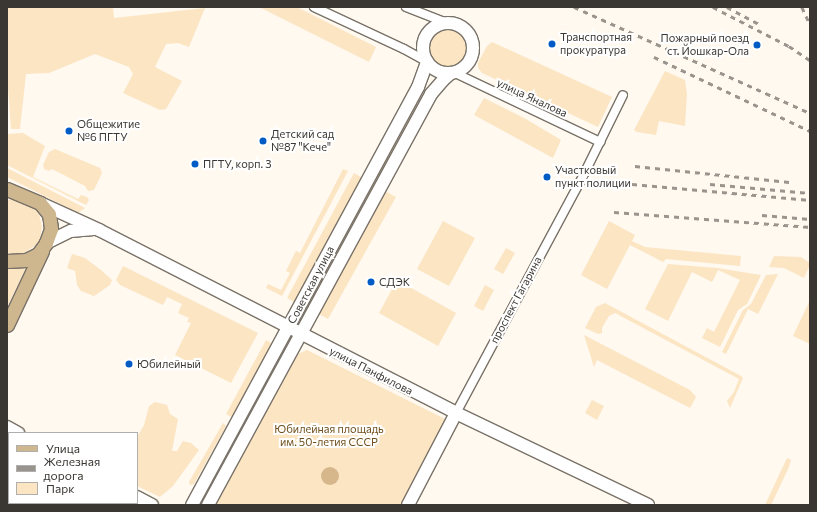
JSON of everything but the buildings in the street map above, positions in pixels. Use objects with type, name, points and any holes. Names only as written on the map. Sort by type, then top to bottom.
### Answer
[{"type":"main road","points":[[447,23],[463,28],[472,41],[473,50],[470,60],[462,69],[453,74],[433,69],[426,62],[422,49],[425,36],[435,27],[447,23]]},
{"type":"main road","name":"Советская улица","points":[[192,505],[418,87],[426,62]]},
{"type":"main road","name":"Советская улица","points":[[208,505],[431,94],[443,80],[453,74]]},
{"type":"main road","points":[[7,189],[40,203],[49,214],[51,222],[51,229],[45,246],[7,325]]},
{"type":"main road","points":[[7,195],[22,195]]},
{"type":"main road","name":"улица Панфилова","points":[[40,203],[99,230],[456,413],[648,505]]},
{"type":"main road","name":"улица Панфилова","points":[[45,246],[71,231],[99,230]]},
{"type":"main road","points":[[7,261],[26,260],[45,246]]},
{"type":"main road","name":"проспект Гагарина","points":[[408,505],[456,413]]},
{"type":"main road","points":[[7,427],[16,432]]},
{"type":"main road","points":[[138,498],[152,505]]},
{"type":"street","points":[[314,7],[404,49],[426,62]]},
{"type":"street","points":[[406,7],[447,23]]},
{"type":"street","name":"улица Яналова","points":[[453,74],[600,142]]},
{"type":"street","name":"проспект Гагарина","points":[[456,413],[600,142],[623,95]]},
{"type":"green space","points":[[7,7],[113,7],[114,18],[205,8],[189,47],[178,43],[166,44],[155,67],[182,81],[166,109],[160,110],[123,93],[133,74],[129,67],[95,54],[49,73],[26,74],[20,129],[11,129],[7,74]]},
{"type":"green space","points":[[259,7],[297,7],[376,47],[369,62]]},
{"type":"green space","points":[[447,29],[457,32],[463,38],[466,48],[463,58],[457,64],[447,67],[437,64],[431,58],[428,48],[431,38],[437,32]]},
{"type":"green space","points":[[492,42],[612,97],[598,127],[482,73],[478,68],[478,63],[487,46]]},
{"type":"green space","points":[[665,71],[685,80],[687,94],[685,126],[659,121],[656,135],[637,132],[634,130]]},
{"type":"green space","points":[[484,98],[526,119],[561,140],[553,158],[474,115]]},
{"type":"green space","points":[[418,99],[421,101],[308,308],[305,306]]},
{"type":"green space","points":[[23,133],[45,146],[33,177],[78,199],[81,195],[87,197],[89,200],[86,205],[7,165],[7,134]]},
{"type":"green space","points":[[55,149],[100,168],[102,173],[94,190],[88,191],[85,186],[52,169],[49,171],[44,169],[43,165],[49,152]]},
{"type":"green space","points":[[7,168],[85,208],[78,213],[7,177]]},
{"type":"green space","points":[[343,169],[348,171],[282,296],[266,288],[268,284],[281,290],[290,273],[286,271],[296,251],[300,253]]},
{"type":"green space","points":[[354,173],[364,179],[296,303],[287,298]]},
{"type":"green space","points":[[385,191],[396,197],[328,319],[317,313]]},
{"type":"green space","points":[[13,199],[31,204],[39,214],[42,227],[40,239],[36,245],[22,254],[14,255],[7,254],[7,200]]},
{"type":"green space","points":[[443,221],[475,238],[449,286],[417,269]]},
{"type":"green space","points":[[609,221],[635,235],[632,241],[645,247],[741,256],[740,266],[666,259],[663,262],[630,245],[607,289],[581,275]]},
{"type":"green space","points":[[506,248],[515,253],[503,274],[494,269]]},
{"type":"green space","points":[[72,254],[85,258],[101,270],[112,280],[110,285],[94,296],[81,291],[77,285],[75,271],[67,268]]},
{"type":"green space","points":[[774,256],[801,257],[810,263],[804,278],[784,268],[769,267]]},
{"type":"green space","points":[[668,264],[717,268],[761,275],[747,304],[738,310],[720,347],[702,338],[707,328],[714,332],[740,280],[718,270],[712,282],[692,272],[668,321],[645,309]]},
{"type":"green space","points":[[27,266],[7,307],[7,268],[15,269]]},
{"type":"green space","points":[[123,266],[258,333],[231,383],[175,355],[191,323],[187,322],[189,318],[178,313],[182,304],[167,297],[163,305],[120,285],[116,280]]},
{"type":"green space","points":[[778,274],[758,314],[748,309],[726,354],[722,352],[743,310],[751,304],[766,275]]},
{"type":"green space","points":[[397,280],[456,313],[438,346],[379,313]]},
{"type":"green space","points":[[485,285],[494,290],[483,311],[474,306]]},
{"type":"green space","points":[[810,300],[810,344],[793,336]]},
{"type":"green space","points":[[605,303],[741,376],[743,378],[730,408],[727,401],[734,392],[739,379],[615,313],[609,316],[602,328],[602,333],[598,334],[585,328],[596,307]]},
{"type":"green space","points":[[584,335],[690,390],[696,397],[690,408],[597,360],[594,367]]},
{"type":"green space","points":[[266,340],[273,344],[233,418],[226,414]]},
{"type":"green space","name":"Юбилейная площадь им. 50-летия СССР","points":[[307,350],[447,420],[401,505],[214,505],[295,355]]},
{"type":"green space","points":[[592,400],[604,406],[597,420],[585,413]]},
{"type":"green space","points":[[155,402],[167,405],[170,414],[178,419],[172,451],[177,451],[183,441],[191,443],[199,450],[173,486],[160,497],[138,486],[138,435],[144,425],[149,406]]},
{"type":"green space","points":[[223,423],[226,426],[194,484],[190,485],[189,482]]},
{"type":"green space","points":[[787,458],[791,460],[789,467],[771,505],[765,505]]},
{"type":"shaded area","points":[[326,467],[334,467],[339,472],[337,483],[334,485],[326,485],[321,480],[321,472]]},
{"type":"railway","points":[[574,7],[810,113]]},
{"type":"railway","points":[[713,7],[789,46],[810,60]]},
{"type":"railway","points":[[727,7],[759,24]]},
{"type":"railway","points":[[802,7],[810,24]]},
{"type":"railway","points":[[654,57],[810,131]]},
{"type":"railway","points":[[635,166],[789,182]]},
{"type":"railway","points":[[632,184],[810,200]]},
{"type":"railway","points":[[710,184],[810,193]]},
{"type":"railway","points":[[614,212],[810,227]]},
{"type":"railway","points":[[762,215],[810,219]]},
{"type":"place","name":"Транспортная прокуратура","points":[[552,44]]},
{"type":"place","name":"Пожарный поезд ст. Йошкар-Ола","points":[[757,45]]},
{"type":"place","name":"Общежитие №6 ПГТУ","points":[[69,131]]},
{"type":"place","name":"Детский сад №87 \"Кече\"","points":[[263,141]]},
{"type":"place","name":"ПГТУ, корп. 3","points":[[195,164]]},
{"type":"place","name":"Участковый пункт полиции","points":[[547,177]]},
{"type":"place","name":"СДЭК","points":[[371,282]]},
{"type":"place","name":"Юбилейный","points":[[129,364]]}]
